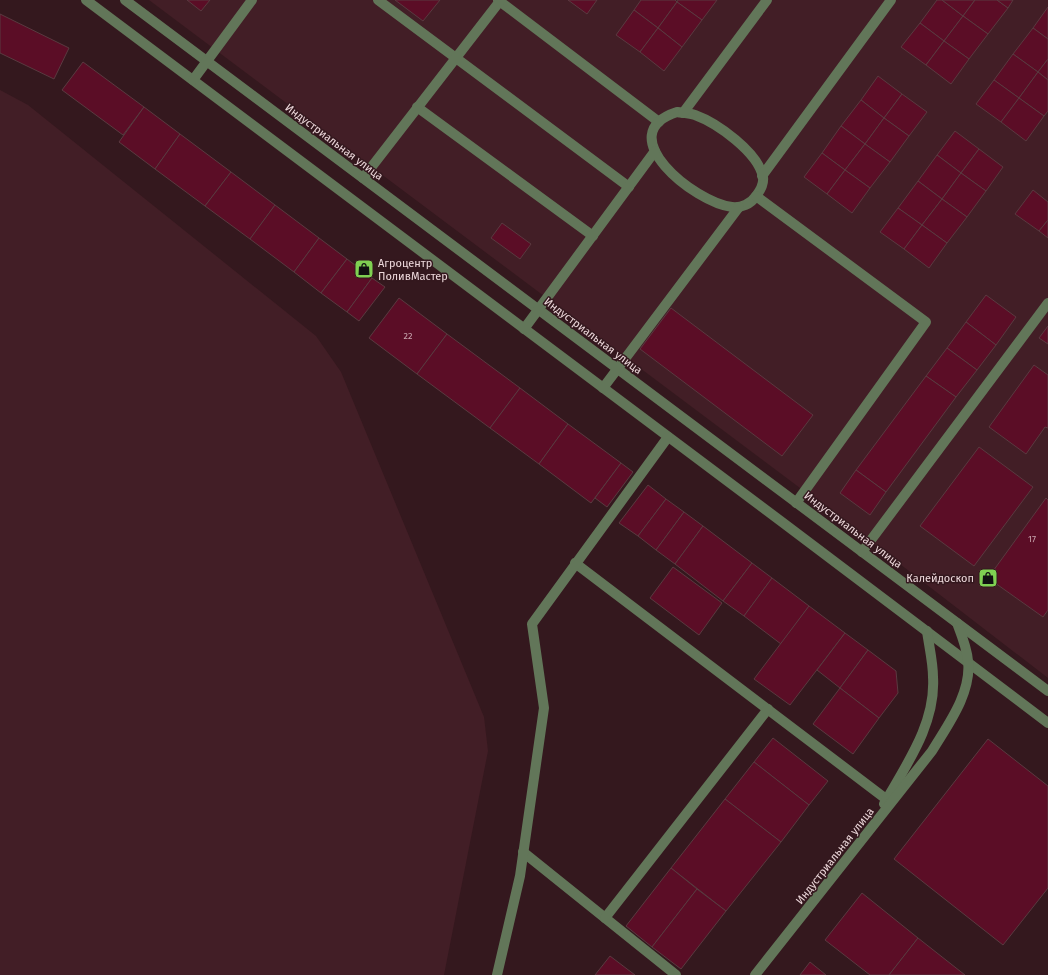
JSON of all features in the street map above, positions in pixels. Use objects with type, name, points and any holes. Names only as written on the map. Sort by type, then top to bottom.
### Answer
[{"type":"street","points":[[86,0],[1048,723]]},
{"type":"street","name":"Индустриальная улица","points":[[125,0],[1048,691]]},
{"type":"street","points":[[193,80],[252,0]]},
{"type":"street","points":[[378,0],[629,187]]},
{"type":"street","points":[[683,113],[767,0]]},
{"type":"street","points":[[762,176],[891,0]]},
{"type":"street","points":[[363,178],[499,1],[659,122]]},
{"type":"street","points":[[418,108],[593,236]]},
{"type":"street","points":[[677,112],[683,113],[693,114],[705,119],[728,133],[757,163],[762,176],[761,190],[753,201],[739,207],[721,206],[700,196],[680,181],[660,160],[651,143],[653,129],[663,116],[677,112]]},
{"type":"street","points":[[524,329],[655,150]]},
{"type":"street","points":[[756,196],[926,322],[796,503]]},
{"type":"street","points":[[603,388],[739,207]]},
{"type":"street","points":[[862,552],[1048,303]]},
{"type":"street","points":[[497,975],[520,876],[544,708],[532,624],[668,437]]},
{"type":"street","points":[[576,563],[886,799]]},
{"type":"street","name":"Индустриальная улица","points":[[755,975],[932,751],[956,712],[966,684],[968,663],[964,643],[957,622]]},
{"type":"street","points":[[860,843],[920,742],[932,704],[934,677],[926,631]]},
{"type":"street","points":[[605,918],[768,709]]},
{"type":"street","points":[[523,852],[676,975]]},
{"type":"shaded area","points":[[149,0],[1048,0],[1048,678],[848,524]]},
{"type":"shaded area","points":[[0,90],[28,105],[316,336],[341,372],[484,717],[488,751],[444,975],[0,975]]},
{"type":"building","points":[[187,0],[210,0],[201,11]]},
{"type":"building","points":[[395,0],[440,0],[423,21]]},
{"type":"building","points":[[568,0],[597,0],[587,14]]},
{"type":"building","points":[[641,0],[675,0],[677,2],[658,28],[634,10]]},
{"type":"building","points":[[678,0],[717,0],[702,20],[677,2]]},
{"type":"building","points":[[937,0],[942,0],[963,16],[944,41],[920,23]]},
{"type":"building","points":[[942,0],[975,0],[963,16]]},
{"type":"building","points":[[975,0],[997,0],[1008,8],[988,34],[963,16]]},
{"type":"building","points":[[997,0],[1013,0],[1008,8]]},
{"type":"building","points":[[677,2],[702,20],[682,47],[658,28]]},
{"type":"building","points":[[1048,7],[1048,39],[1033,28]]},
{"type":"building","points":[[634,10],[658,28],[640,52],[616,35]]},
{"type":"building","points":[[0,14],[69,48],[54,79],[0,53]]},
{"type":"building","points":[[963,16],[988,34],[969,59],[944,41]]},
{"type":"building","points":[[920,23],[944,41],[926,65],[901,47]]},
{"type":"building","points":[[658,28],[682,47],[664,71],[640,52]]},
{"type":"building","points":[[1033,28],[1048,39],[1048,59],[1038,72],[1013,54]]},
{"type":"building","points":[[944,41],[969,59],[951,84],[926,65]]},
{"type":"building","points":[[1013,54],[1038,72],[1019,98],[994,80]]},
{"type":"building","points":[[1048,59],[1048,80],[1038,72]]},
{"type":"building","points":[[83,62],[144,107],[123,135],[62,90]]},
{"type":"building","points":[[1038,72],[1048,80],[1048,111],[1044,116],[1019,98]]},
{"type":"building","points":[[878,76],[902,94],[884,118],[861,100]]},
{"type":"building","points":[[994,80],[1019,98],[1001,122],[976,104]]},
{"type":"building","points":[[902,94],[927,112],[909,136],[884,118]]},
{"type":"building","points":[[1019,98],[1044,116],[1026,141],[1001,122]]},
{"type":"building","points":[[861,100],[884,118],[865,144],[841,126]]},
{"type":"building","points":[[144,107],[180,134],[155,169],[119,142]]},
{"type":"building","points":[[884,118],[909,136],[890,162],[865,144]]},
{"type":"building","points":[[841,126],[865,144],[845,170],[822,153]]},
{"type":"building","points":[[955,131],[979,149],[961,173],[937,155]]},
{"type":"building","points":[[180,134],[231,172],[205,206],[155,169]]},
{"type":"building","points":[[865,144],[890,162],[870,188],[845,170]]},
{"type":"building","points":[[979,149],[1003,167],[986,191],[961,173]]},
{"type":"building","points":[[822,153],[845,170],[827,194],[804,177]]},
{"type":"building","points":[[937,155],[961,173],[942,199],[918,181]]},
{"type":"building","points":[[845,170],[870,188],[852,213],[827,194]]},
{"type":"building","points":[[231,172],[275,205],[250,239],[205,206]]},
{"type":"building","points":[[961,173],[986,191],[967,217],[942,199]]},
{"type":"building","points":[[918,181],[942,199],[922,225],[898,208]]},
{"type":"building","points":[[1033,190],[1048,202],[1048,220],[1039,231],[1015,214]]},
{"type":"building","points":[[942,199],[967,217],[947,243],[922,225]]},
{"type":"building","points":[[275,205],[319,238],[294,272],[250,239]]},
{"type":"building","points":[[898,208],[922,225],[904,249],[880,232]]},
{"type":"building","points":[[1048,220],[1048,238],[1039,231]]},
{"type":"building","points":[[502,223],[531,244],[520,259],[491,238]]},
{"type":"building","points":[[922,225],[947,243],[929,268],[904,249]]},
{"type":"building","points":[[319,238],[347,259],[321,293],[294,272]]},
{"type":"building","points":[[347,259],[372,278],[347,312],[321,293]]},
{"type":"building","points":[[372,278],[385,287],[359,321],[347,312]]},
{"type":"building","points":[[986,295],[1016,317],[996,345],[966,322]]},
{"type":"building","points":[[399,298],[447,334],[417,374],[369,338]]},
{"type":"building","points":[[671,308],[813,415],[782,456],[640,349]]},
{"type":"building","points":[[966,322],[996,345],[977,370],[947,348]]},
{"type":"building","points":[[1048,326],[1048,344],[1039,338]]},
{"type":"building","points":[[447,334],[520,388],[490,428],[417,374]]},
{"type":"building","points":[[947,348],[977,370],[956,397],[926,376]]},
{"type":"building","points":[[1034,365],[1048,375],[1048,428],[1045,427],[1026,454],[989,427]]},
{"type":"building","points":[[926,376],[956,397],[886,492],[856,470]]},
{"type":"building","points":[[520,388],[568,424],[539,464],[490,428]]},
{"type":"building","points":[[568,424],[621,463],[591,503],[539,464]]},
{"type":"building","points":[[979,447],[1033,487],[974,566],[920,526]]},
{"type":"building","points":[[621,463],[633,472],[607,507],[595,498]]},
{"type":"building","points":[[856,470],[886,492],[870,515],[840,493]]},
{"type":"building","points":[[648,485],[666,499],[638,536],[619,523]]},
{"type":"building","points":[[1046,498],[1048,500],[1048,610],[1043,617],[988,578]]},
{"type":"building","points":[[666,499],[684,512],[656,550],[638,536]]},
{"type":"building","points":[[684,512],[703,526],[675,564],[656,550]]},
{"type":"building","points":[[703,526],[752,563],[723,601],[675,564]]},
{"type":"building","points":[[752,563],[772,578],[744,616],[723,601]]},
{"type":"building","points":[[673,567],[722,603],[699,635],[650,598]]},
{"type":"building","points":[[772,578],[809,606],[781,644],[744,616]]},
{"type":"building","points":[[809,606],[845,633],[790,705],[754,679]]},
{"type":"building","points":[[845,633],[868,650],[840,688],[817,670]]},
{"type":"building","points":[[868,650],[896,671],[898,693],[879,718],[840,688]]},
{"type":"building","points":[[840,688],[879,718],[853,754],[813,724]]},
{"type":"building","points":[[773,738],[828,781],[809,805],[754,762]]},
{"type":"building","points":[[988,739],[1048,786],[1048,888],[1003,945],[894,859]]},
{"type":"building","points":[[754,762],[809,805],[781,842],[725,799]]},
{"type":"building","points":[[725,799],[781,842],[726,911],[671,868]]},
{"type":"building","points":[[671,868],[697,889],[652,947],[626,926]]},
{"type":"building","points":[[697,889],[726,911],[681,969],[652,947]]},
{"type":"building","points":[[862,893],[918,938],[889,975],[870,975],[825,940]]},
{"type":"building","points":[[918,938],[965,975],[889,975]]},
{"type":"building","points":[[610,956],[635,975],[595,975]]},
{"type":"building","points":[[810,962],[826,975],[800,975]]},
{"type":"place","name":"Агроцентр ПоливМастер","points":[[364,269]]},
{"type":"place","name":"Калейдоскоп","points":[[988,578]]}]
